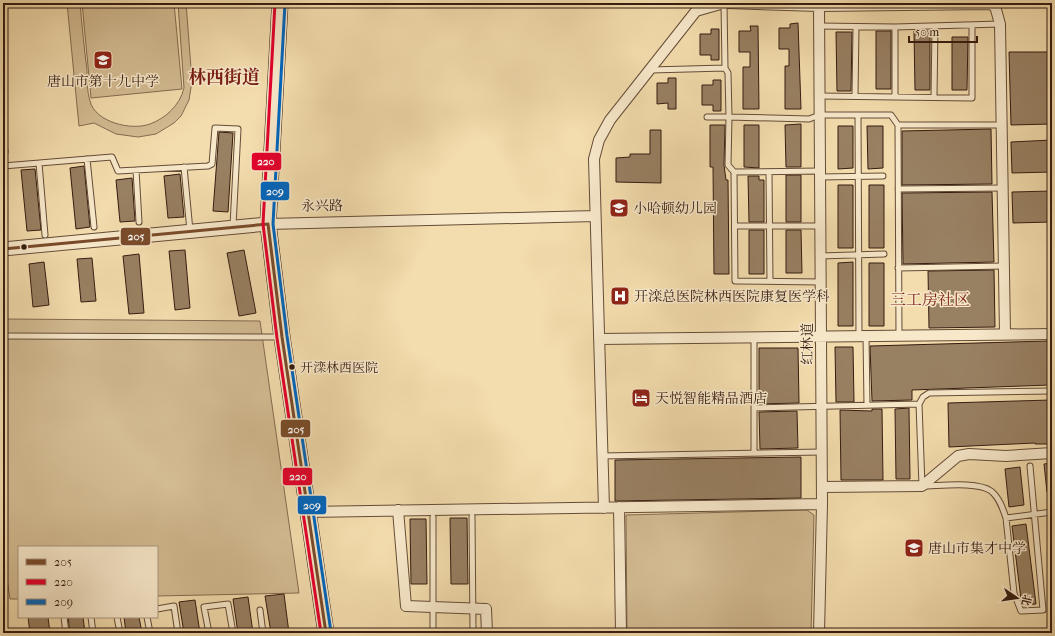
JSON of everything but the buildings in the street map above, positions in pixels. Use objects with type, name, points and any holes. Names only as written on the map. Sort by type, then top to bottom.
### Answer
[{"type":"main road","points":[[280,3],[268,224],[282,337],[326,633]]},
{"type":"street","points":[[604,508],[594,159],[599,140],[610,120],[696,11],[724,3]]},
{"type":"street","points":[[727,3],[819,6],[989,4],[995,6],[1000,24],[1004,188],[1005,334]]},
{"type":"street","name":"红林道","points":[[819,6],[822,452],[819,633]]},
{"type":"street","name":"永兴路","points":[[3,249],[268,224],[595,216]]},
{"type":"street","points":[[599,339],[1052,334]]},
{"type":"street","points":[[822,487],[922,486],[958,456],[969,454],[1006,456],[1052,453]]},
{"type":"street","points":[[307,512],[822,504]]},
{"type":"street","points":[[619,507],[621,633]]},
{"type":"street","points":[[398,510],[406,606],[473,607],[486,609],[487,633]]},
{"type":"lane","points":[[724,3],[725,68],[728,73],[728,164],[734,172],[735,281],[821,282]]},
{"type":"lane","points":[[819,26],[895,27],[1000,24]]},
{"type":"lane","points":[[934,97],[935,26]]},
{"type":"lane","points":[[820,96],[972,98],[972,26]]},
{"type":"lane","points":[[855,96],[856,27]]},
{"type":"lane","points":[[895,27],[895,97]]},
{"type":"lane","points":[[650,70],[725,68]]},
{"type":"lane","points":[[707,117],[809,119],[820,115],[892,115],[898,124],[899,335]]},
{"type":"lane","points":[[858,115],[858,255],[867,405]]},
{"type":"lane","points":[[898,124],[1002,125]]},
{"type":"lane","points":[[3,166],[112,157],[118,171],[184,166],[208,166],[212,164],[216,128],[238,129],[233,227]]},
{"type":"lane","points":[[3,133],[5,152]]},
{"type":"lane","points":[[87,159],[94,227]]},
{"type":"lane","points":[[39,163],[45,235]]},
{"type":"lane","points":[[184,166],[190,231]]},
{"type":"lane","points":[[136,170],[139,222]]},
{"type":"lane","points":[[734,172],[883,176]]},
{"type":"lane","points":[[769,172],[770,281]]},
{"type":"lane","points":[[898,189],[1004,188]]},
{"type":"lane","points":[[735,226],[821,226]]},
{"type":"lane","points":[[820,256],[884,254]]},
{"type":"lane","points":[[898,268],[1004,266]]},
{"type":"lane","points":[[3,336],[282,337]]},
{"type":"lane","points":[[754,337],[754,453]]},
{"type":"lane","points":[[1030,466],[1043,610],[1021,611],[1014,593],[1006,518],[999,502],[990,491],[978,486],[922,486],[919,404],[922,397],[929,393],[1052,391]]},
{"type":"lane","points":[[754,408],[919,404]]},
{"type":"lane","points":[[602,456],[822,452]]},
{"type":"lane","points":[[1006,518],[1052,512]]},
{"type":"lane","points":[[472,516],[473,633]]},
{"type":"lane","points":[[433,517],[433,633]]},
{"type":"lane","points":[[209,633],[204,606],[228,604],[232,633]]},
{"type":"lane","points":[[158,609],[174,606],[178,633]]},
{"type":"lane","points":[[260,610],[264,633]]},
{"type":"lane","points":[[64,618],[66,633]]},
{"type":"lane","points":[[91,618],[93,633]]},
{"type":"lane","points":[[117,618],[120,633]]},
{"type":"lane","points":[[147,618],[150,633]]},
{"type":"shaded area","points":[[67,3],[80,3],[88,89],[93,108],[106,119],[115,123],[142,126],[162,118],[172,110],[182,94],[184,88],[178,3],[186,3],[192,81],[189,100],[181,116],[174,123],[156,134],[138,137],[116,134],[94,123],[79,126]]},
{"type":"shaded area","points":[[82,3],[174,3],[182,89],[91,98]]},
{"type":"shaded area","points":[[3,319],[260,321],[299,593],[158,596],[158,546],[18,546],[18,599],[10,599],[3,551]]},
{"type":"shaded area","points":[[807,510],[814,515],[811,633],[627,633],[626,515]]},
{"type":"transit line","name":"220","points":[[275,3],[263,224],[277,338],[321,633]]},
{"type":"transit line","name":"209","points":[[285,3],[273,224],[287,336],[331,632]]},
{"type":"transit line","name":"205","points":[[268,224],[282,337],[326,633]]},
{"type":"transit line","name":"205","points":[[3,249],[268,224]]},
{"type":"place","name":"唐山市第十九中学","points":[[103,60]]},
{"type":"place","name":"小哈顿幼儿园","points":[[619,208]]},
{"type":"place","name":"开滦总医院林西医院康复医学科","points":[[620,296]]},
{"type":"place","name":"开滦林西医院","points":[[292,367]]},
{"type":"place","name":"天悦智能精品酒店","points":[[641,398]]},
{"type":"place","name":"唐山市集才中学","points":[[914,548]]},
{"type":"district","name":"林西街道","points":[[224,77]]},
{"type":"district","name":"三工房社区","points":[[930,299]]}]
